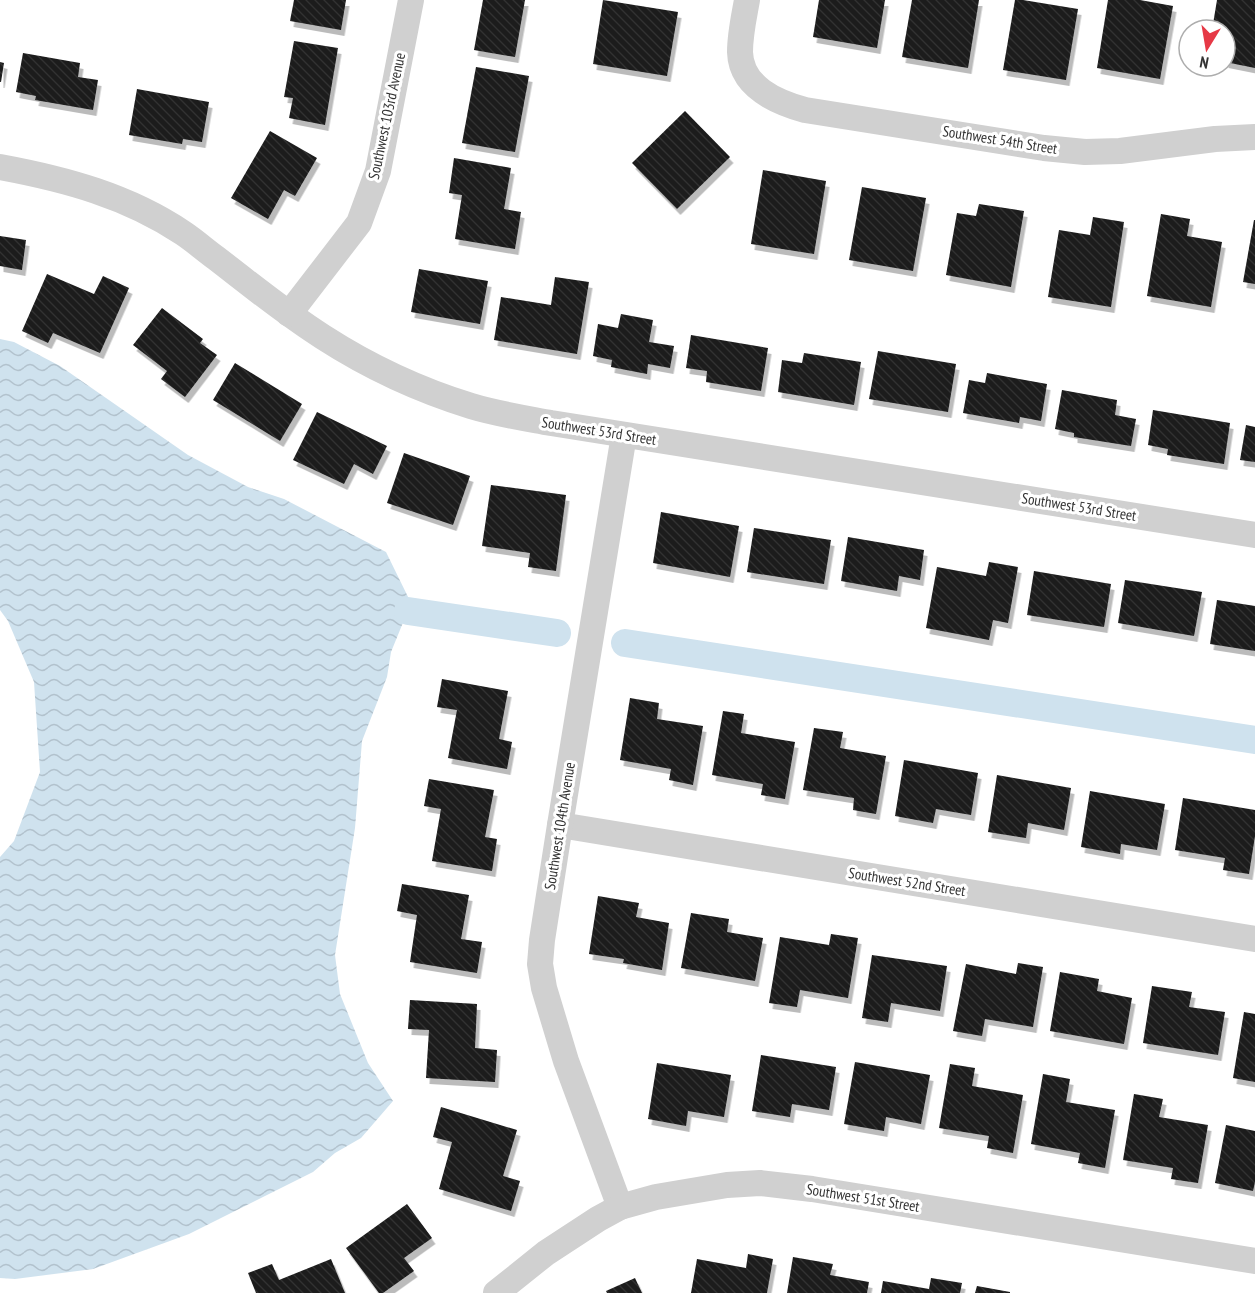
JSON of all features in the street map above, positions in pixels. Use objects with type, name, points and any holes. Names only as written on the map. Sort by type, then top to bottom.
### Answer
[{"type":"street","name":"Southwest 103rd Avenue","points":[[289,314],[359,223],[378,171],[411,0]]},
{"type":"street","name":"Southwest 54th Street","points":[[747,0],[740,53],[745,70],[761,91],[777,101],[805,110],[1044,148],[1085,152],[1120,151],[1215,139],[1255,137]]},
{"type":"street","name":"Southwest 53rd Street","points":[[0,167],[81,185],[151,214],[184,234],[323,337],[406,382],[471,406],[504,415],[624,435],[1255,535]]},
{"type":"street","name":"Southwest 104th Avenue","points":[[620,1207],[566,1062],[549,1007],[540,964],[560,825],[624,435]]},
{"type":"street","name":"Southwest 52nd Street","points":[[560,825],[1255,939]]},
{"type":"street","name":"Southwest 51st Street","points":[[504,1290],[546,1253],[620,1207],[687,1191],[760,1183],[824,1191],[1255,1261]]},
{"type":"water","points":[[0,339],[14,342],[60,366],[188,455],[248,487],[284,499],[386,552],[411,603],[391,652],[387,677],[362,741],[355,828],[335,955],[340,994],[368,1063],[393,1101],[361,1138],[335,1153],[313,1172],[189,1234],[93,1269],[15,1279],[0,1278],[0,857],[14,841],[40,772],[34,682],[8,621],[0,610]]},
{"type":"building","points":[[294,0],[346,0],[341,30],[290,21]]},
{"type":"building","points":[[483,0],[525,0],[515,57],[474,50]]},
{"type":"building","points":[[603,0],[678,12],[667,76],[593,64]]},
{"type":"building","points":[[819,0],[885,0],[877,48],[813,37]]},
{"type":"building","points":[[912,0],[979,0],[968,68],[902,57]]},
{"type":"building","points":[[1015,0],[1078,9],[1066,80],[1003,70]]},
{"type":"building","points":[[1108,0],[1140,0],[1173,6],[1160,79],[1097,68]]},
{"type":"building","points":[[1217,0],[1255,0],[1255,68],[1237,64],[1237,18],[1214,18]]},
{"type":"building","points":[[294,41],[338,48],[325,125],[289,118],[293,98],[284,97]]},
{"type":"building","points":[[23,53],[80,63],[78,77],[98,80],[93,110],[35,100],[36,96],[16,92]]},
{"type":"building","points":[[0,62],[4,63],[1,82],[0,82]]},
{"type":"building","points":[[476,67],[529,76],[515,152],[462,143]]},
{"type":"building","points":[[137,89],[209,102],[202,142],[183,139],[182,144],[129,135]]},
{"type":"building","points":[[685,111],[730,157],[677,209],[632,163]]},
{"type":"building","points":[[270,131],[317,158],[295,196],[284,190],[268,219],[231,198]]},
{"type":"building","points":[[454,158],[511,168],[504,209],[521,212],[515,249],[455,239],[462,195],[449,193]]},
{"type":"building","points":[[763,170],[826,181],[814,254],[751,244]]},
{"type":"building","points":[[862,187],[926,198],[913,271],[849,260]]},
{"type":"building","points":[[979,204],[1024,211],[1011,287],[946,275],[957,213],[976,216]]},
{"type":"building","points":[[1161,214],[1190,219],[1187,236],[1222,242],[1211,307],[1147,296]]},
{"type":"building","points":[[1093,217],[1124,222],[1111,307],[1048,297],[1059,230],[1090,235]]},
{"type":"building","points":[[1255,220],[1255,284],[1243,282]]},
{"type":"building","points":[[0,236],[26,240],[22,270],[0,266]]},
{"type":"building","points":[[419,269],[488,281],[480,324],[411,312]]},
{"type":"building","points":[[47,274],[94,294],[103,276],[129,288],[100,353],[53,333],[48,343],[22,331]]},
{"type":"building","points":[[555,277],[589,282],[577,354],[494,340],[501,297],[551,305]]},
{"type":"building","points":[[162,308],[203,339],[200,343],[217,355],[185,397],[161,379],[167,371],[133,345]]},
{"type":"building","points":[[621,314],[653,320],[649,342],[674,346],[670,368],[648,364],[647,374],[611,367],[612,360],[593,356],[598,324],[618,328]]},
{"type":"building","points":[[691,335],[768,348],[761,391],[706,382],[707,371],[686,368]]},
{"type":"building","points":[[878,351],[956,364],[948,412],[869,399]]},
{"type":"building","points":[[804,353],[861,362],[854,405],[778,392],[782,360],[802,363]]},
{"type":"building","points":[[235,363],[302,404],[280,441],[213,400]]},
{"type":"building","points":[[987,373],[1047,384],[1041,421],[1020,417],[1019,423],[963,413],[969,380],[985,383]]},
{"type":"building","points":[[1062,390],[1117,400],[1115,415],[1136,419],[1131,446],[1074,437],[1074,433],[1055,429]]},
{"type":"building","points":[[1153,410],[1230,423],[1224,464],[1167,455],[1168,449],[1148,445]]},
{"type":"building","points":[[317,412],[387,446],[373,474],[354,464],[344,484],[293,460]]},
{"type":"building","points":[[1246,425],[1255,427],[1255,462],[1240,460]]},
{"type":"building","points":[[404,453],[470,476],[453,525],[387,503]]},
{"type":"building","points":[[491,485],[566,495],[556,571],[528,567],[530,553],[482,546]]},
{"type":"building","points":[[661,512],[739,526],[730,577],[653,563]]},
{"type":"building","points":[[754,528],[831,540],[824,584],[747,572]]},
{"type":"building","points":[[848,537],[924,550],[920,580],[899,576],[897,591],[841,581]]},
{"type":"building","points":[[989,562],[1018,567],[1008,623],[993,620],[989,640],[926,628],[937,567],[986,576]]},
{"type":"building","points":[[1034,571],[1111,584],[1104,627],[1027,615]]},
{"type":"building","points":[[1125,580],[1202,592],[1194,636],[1118,623]]},
{"type":"building","points":[[1217,600],[1255,606],[1255,651],[1210,644]]},
{"type":"building","points":[[442,679],[508,691],[499,739],[512,742],[507,769],[448,758],[457,710],[437,707]]},
{"type":"building","points":[[630,698],[659,703],[657,719],[703,726],[693,785],[669,780],[671,769],[620,760]]},
{"type":"building","points":[[723,711],[744,714],[741,733],[795,742],[785,799],[761,795],[763,784],[712,775]]},
{"type":"building","points":[[814,728],[843,732],[840,748],[886,756],[876,814],[853,810],[854,798],[803,790]]},
{"type":"building","points":[[904,760],[978,773],[971,815],[936,809],[933,823],[895,816]]},
{"type":"building","points":[[997,775],[1071,788],[1064,830],[1028,823],[1026,838],[988,832]]},
{"type":"building","points":[[429,779],[494,790],[485,837],[497,839],[492,871],[432,861],[441,809],[424,806]]},
{"type":"building","points":[[1090,791],[1165,804],[1157,850],[1121,844],[1120,854],[1081,847]]},
{"type":"building","points":[[1183,798],[1255,810],[1255,836],[1249,874],[1223,870],[1225,858],[1175,850]]},
{"type":"building","points":[[402,884],[469,895],[461,939],[482,942],[477,973],[410,962],[417,915],[397,911]]},
{"type":"building","points":[[598,896],[639,903],[636,917],[669,923],[662,970],[623,963],[624,959],[589,954]]},
{"type":"building","points":[[691,913],[729,919],[727,932],[763,938],[755,981],[681,968]]},
{"type":"building","points":[[831,934],[858,938],[848,998],[800,990],[797,1007],[769,1003],[780,937],[829,945]]},
{"type":"building","points":[[872,955],[947,966],[940,1011],[891,1003],[888,1022],[862,1018]]},
{"type":"building","points":[[1018,963],[1043,967],[1033,1027],[985,1019],[982,1036],[953,1031],[966,964],[1016,974]]},
{"type":"building","points":[[1060,972],[1099,979],[1097,991],[1132,998],[1124,1044],[1050,1031]]},
{"type":"building","points":[[1152,986],[1192,992],[1189,1007],[1225,1012],[1218,1055],[1143,1043]]},
{"type":"building","points":[[410,1000],[477,1004],[475,1048],[497,1050],[495,1082],[426,1078],[429,1030],[408,1029]]},
{"type":"building","points":[[1244,1012],[1255,1014],[1255,1082],[1233,1078]]},
{"type":"building","points":[[761,1055],[836,1067],[829,1110],[792,1104],[790,1117],[752,1111]]},
{"type":"building","points":[[855,1062],[930,1075],[921,1124],[886,1117],[884,1131],[844,1124]]},
{"type":"building","points":[[657,1063],[731,1075],[724,1117],[688,1111],[686,1126],[648,1119]]},
{"type":"building","points":[[950,1064],[975,1068],[972,1086],[1023,1095],[1013,1153],[987,1148],[989,1136],[939,1128]]},
{"type":"building","points":[[1043,1074],[1070,1079],[1066,1102],[1115,1110],[1105,1168],[1078,1163],[1080,1153],[1031,1144]]},
{"type":"building","points":[[1134,1094],[1163,1099],[1159,1117],[1208,1125],[1198,1183],[1171,1179],[1173,1168],[1123,1160]]},
{"type":"building","points":[[441,1107],[517,1130],[503,1176],[520,1181],[511,1211],[439,1189],[452,1142],[433,1137]]},
{"type":"building","points":[[1226,1125],[1255,1131],[1253,1191],[1215,1183]]},
{"type":"building","points":[[407,1204],[432,1238],[404,1258],[414,1271],[383,1293],[379,1293],[346,1248]]},
{"type":"building","points":[[748,1254],[773,1259],[767,1293],[691,1293],[697,1259],[746,1268]]},
{"type":"building","points":[[793,1257],[833,1264],[830,1275],[869,1282],[867,1293],[787,1293]]},
{"type":"building","points":[[331,1259],[345,1293],[256,1293],[248,1273],[272,1264],[279,1280]]},
{"type":"building","points":[[635,1278],[642,1293],[607,1293],[606,1291]]},
{"type":"building","points":[[931,1278],[962,1283],[960,1293],[881,1293],[883,1281],[929,1289]]},
{"type":"building","points":[[977,1286],[1010,1292],[1010,1293],[975,1293]]},
{"type":"waterway","points":[[408,611],[557,633]]},
{"type":"waterway","points":[[625,643],[1255,740]]}]
